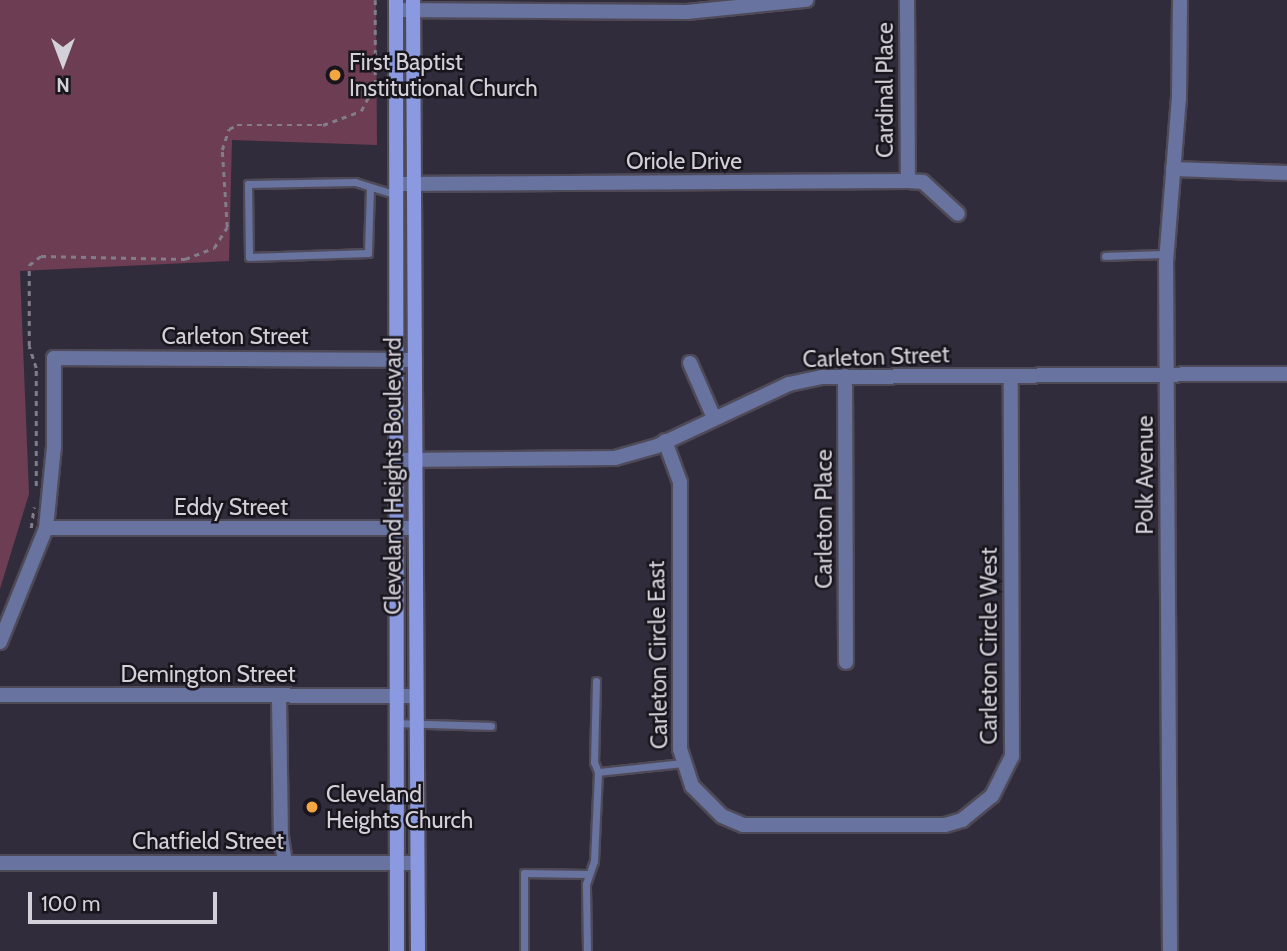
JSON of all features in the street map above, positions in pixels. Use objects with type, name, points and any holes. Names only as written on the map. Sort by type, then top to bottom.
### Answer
[{"type":"street","points":[[396,5],[687,12],[806,0]]},
{"type":"street","name":"Cardinal Place","points":[[907,0],[908,181]]},
{"type":"street","name":"Polk Avenue","points":[[1170,951],[1166,254],[1179,98],[1180,0]]},
{"type":"street","name":"Cleveland Heights Boulevard","points":[[396,5],[399,460],[397,951]]},
{"type":"street","name":"Cleveland Heights Boulevard","points":[[413,6],[418,951]]},
{"type":"street","points":[[1172,169],[1287,173]]},
{"type":"street","name":"Oriole Drive","points":[[398,190],[415,184],[908,181],[923,182],[958,214]]},
{"type":"street","name":"Carleton Street","points":[[46,528],[54,447],[54,358],[415,360]]},
{"type":"street","points":[[690,363],[713,418]]},
{"type":"street","name":"Carleton Street","points":[[399,460],[615,458],[665,441],[789,384],[845,376],[1287,374]]},
{"type":"street","name":"Carleton Place","points":[[845,376],[846,662]]},
{"type":"street","name":"Carleton Circle West","points":[[844,827],[945,825],[977,811],[1002,782],[1012,756],[1011,376]]},
{"type":"street","name":"Carleton Circle East","points":[[665,441],[680,482],[682,763],[705,803],[743,825],[844,827]]},
{"type":"street","points":[[0,642],[46,528]]},
{"type":"street","name":"Eddy Street","points":[[46,528],[415,528]]},
{"type":"street","name":"Demington Street","points":[[0,695],[416,696]]},
{"type":"street","points":[[279,697],[281,837],[285,863]]},
{"type":"street","name":"Chatfield Street","points":[[0,863],[416,863]]},
{"type":"lane","points":[[370,188],[369,253],[249,257],[248,184],[355,182],[370,188],[398,190]]},
{"type":"lane","points":[[1105,256],[1166,254]]},
{"type":"lane","points":[[587,951],[587,874],[594,861],[598,772],[594,762],[596,681]]},
{"type":"lane","points":[[397,723],[492,726]]},
{"type":"lane","points":[[598,772],[682,763]]},
{"type":"lane","points":[[524,951],[524,873],[587,874]]},
{"type":"path","points":[[36,490],[36,368],[29,346],[29,265],[41,256],[185,260],[214,248],[227,227],[222,150],[229,130],[237,125],[323,125],[361,111],[375,85],[375,0]]},
{"type":"path","points":[[29,535],[34,502]]},
{"type":"shaded area","points":[[0,0],[376,0],[377,145],[232,140],[229,261],[20,271],[29,494],[0,589]]},
{"type":"place","name":"First Baptist Institutional Church","points":[[335,75]]},
{"type":"place","name":"Cleveland Heights Church","points":[[312,807]]}]
